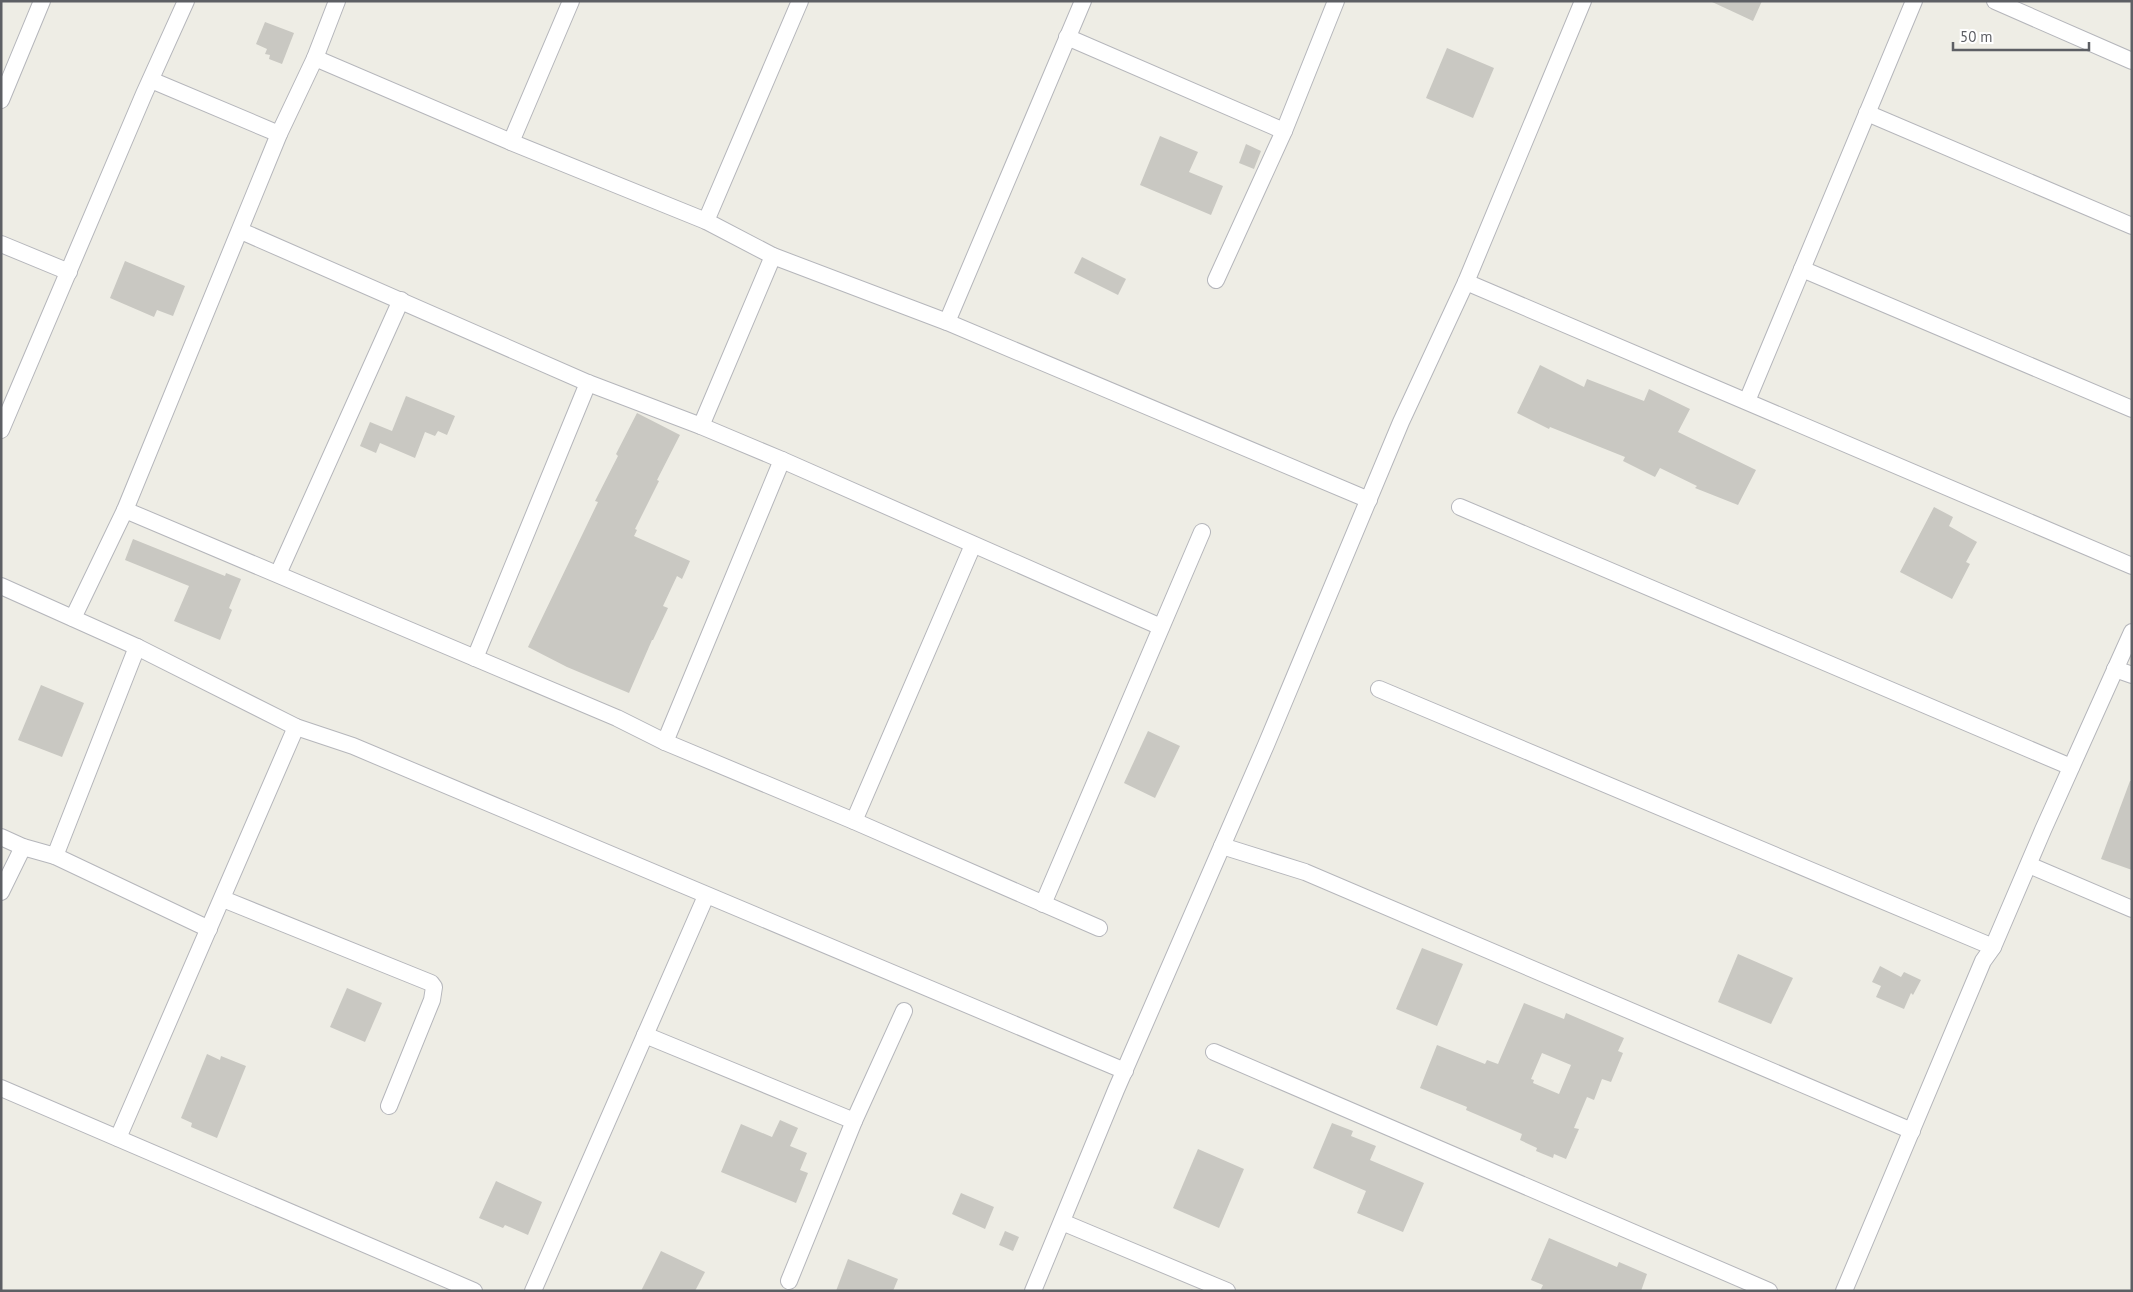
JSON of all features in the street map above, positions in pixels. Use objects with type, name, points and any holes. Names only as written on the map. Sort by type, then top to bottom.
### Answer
[{"type":"street","points":[[1,100],[42,1]]},
{"type":"street","points":[[1,430],[186,1]]},
{"type":"street","points":[[73,618],[125,510],[241,231],[279,134],[315,58],[337,1]]},
{"type":"street","points":[[512,142],[571,1]]},
{"type":"street","points":[[706,221],[800,1]]},
{"type":"street","points":[[947,322],[1083,1]]},
{"type":"street","points":[[1216,280],[1284,131],[1336,1]]},
{"type":"street","points":[[1033,1291],[1401,422],[1466,282],[1583,1]]},
{"type":"street","points":[[1747,401],[1914,1]]},
{"type":"street","points":[[1995,1],[2132,61]]},
{"type":"street","points":[[1067,37],[1284,131]]},
{"type":"street","points":[[315,58],[512,142],[706,221],[773,256],[947,322],[1369,500]]},
{"type":"street","points":[[151,80],[279,134]]},
{"type":"street","points":[[1867,112],[2132,226]]},
{"type":"street","points":[[241,231],[588,383],[701,426],[782,460],[1161,627]]},
{"type":"street","points":[[1,244],[69,272]]},
{"type":"street","points":[[701,426],[773,256]]},
{"type":"street","points":[[1802,269],[2132,408]]},
{"type":"street","points":[[1466,282],[2132,566]]},
{"type":"street","points":[[278,574],[401,300]]},
{"type":"street","points":[[475,658],[588,383]]},
{"type":"street","points":[[665,742],[782,460]]},
{"type":"street","points":[[1460,507],[2072,766]]},
{"type":"street","points":[[125,510],[617,718],[665,742],[854,821],[1099,928]]},
{"type":"street","points":[[1043,904],[1202,532]]},
{"type":"street","points":[[854,821],[973,545]]},
{"type":"street","points":[[1,586],[137,647],[296,726],[353,746],[1125,1071]]},
{"type":"street","points":[[1844,1291],[1983,961],[1993,948],[2132,632]]},
{"type":"street","points":[[56,856],[137,647]]},
{"type":"street","points":[[2115,669],[2132,675]]},
{"type":"street","points":[[1379,689],[1993,948]]},
{"type":"street","points":[[118,1138],[223,899],[296,726]]},
{"type":"street","points":[[1,837],[22,847],[56,856],[209,929]]},
{"type":"street","points":[[1222,846],[1305,872],[1912,1130]]},
{"type":"street","points":[[1,892],[22,847]]},
{"type":"street","points":[[2029,865],[2132,909]]},
{"type":"street","points":[[533,1291],[706,896]]},
{"type":"street","points":[[223,899],[431,983],[434,987],[432,1000],[389,1106]]},
{"type":"street","points":[[788,1281],[854,1121],[904,1011]]},
{"type":"street","points":[[645,1035],[854,1121]]},
{"type":"street","points":[[1214,1052],[1769,1291]]},
{"type":"street","points":[[1,1088],[474,1291]]},
{"type":"street","points":[[1062,1222],[1227,1291]]},
{"type":"building","points":[[1710,1],[1762,1],[1753,21]]},
{"type":"building","points":[[265,22],[294,33],[282,64],[269,59],[270,55],[265,54],[267,49],[256,44]]},
{"type":"building","points":[[1447,48],[1494,68],[1473,118],[1426,98]]},
{"type":"building","points":[[1160,136],[1198,152],[1189,172],[1223,186],[1211,215],[1140,185]]},
{"type":"building","points":[[1246,144],[1261,151],[1254,169],[1239,163]]},
{"type":"building","points":[[1082,257],[1126,279],[1118,295],[1074,273]]},
{"type":"building","points":[[125,261],[185,286],[173,316],[157,310],[154,317],[110,298]]},
{"type":"building","points":[[1540,365],[1584,387],[1587,379],[1644,401],[1649,389],[1690,409],[1678,432],[1756,470],[1738,505],[1695,488],[1697,486],[1660,468],[1655,477],[1623,461],[1625,457],[1550,427],[1549,429],[1517,413]]},
{"type":"building","points":[[406,396],[455,416],[447,435],[438,431],[435,436],[425,432],[415,458],[380,443],[376,453],[360,446],[370,422],[392,431]]},
{"type":"building","points":[[637,413],[680,435],[657,480],[659,481],[635,529],[637,530],[634,536],[690,561],[682,579],[677,576],[663,606],[668,608],[629,693],[567,667],[528,647],[598,502],[595,501]]},
{"type":"building","points":[[1934,507],[1953,517],[1949,526],[1977,542],[1966,562],[1970,564],[1952,599],[1900,572]]},
{"type":"building","points":[[133,539],[225,576],[226,573],[241,579],[229,608],[232,610],[220,640],[174,621],[189,586],[125,560]]},
{"type":"building","points":[[41,685],[84,703],[62,757],[18,740]]},
{"type":"building","points":[[1148,731],[1180,746],[1155,798],[1124,783]]},
{"type":"building","points":[[2130,781],[2132,781],[2132,870],[2101,859]]},
{"type":"building","points":[[1422,948],[1463,964],[1437,1026],[1396,1009]]},
{"type":"building","points":[[1738,954],[1793,978],[1771,1024],[1718,1002]]},
{"type":"building","points":[[1880,966],[1901,977],[1904,972],[1921,980],[1913,995],[1911,993],[1904,1009],[1876,997],[1881,986],[1872,982]]},
{"type":"building","points":[[347,988],[382,1003],[365,1042],[330,1027]]},
{"type":"building","points":[[1524,1003],[1564,1019],[1566,1013],[1624,1038],[1618,1051],[1623,1053],[1611,1082],[1602,1079],[1594,1100],[1587,1097],[1574,1128],[1579,1129],[1566,1159],[1554,1154],[1553,1158],[1536,1151],[1537,1148],[1520,1140],[1522,1134],[1466,1110],[1467,1107],[1420,1088],[1437,1045],[1485,1064],[1487,1060],[1498,1064]],"holes":[[[1542,1053],[1571,1065],[1559,1094],[1533,1083],[1534,1080],[1531,1079]]]},
{"type":"building","points":[[207,1054],[220,1060],[221,1056],[246,1066],[217,1138],[191,1127],[192,1123],[181,1118]]},
{"type":"building","points":[[780,1120],[798,1128],[790,1146],[807,1153],[800,1170],[808,1173],[796,1203],[721,1172],[741,1124],[772,1137]]},
{"type":"building","points":[[1332,1123],[1353,1131],[1351,1136],[1376,1146],[1370,1160],[1424,1183],[1403,1232],[1357,1213],[1366,1191],[1313,1168]]},
{"type":"building","points":[[1198,1149],[1244,1169],[1219,1228],[1173,1208]]},
{"type":"building","points":[[496,1181],[542,1202],[528,1235],[505,1225],[503,1228],[479,1218]]},
{"type":"building","points":[[961,1193],[994,1207],[985,1229],[952,1214]]},
{"type":"building","points":[[1005,1231],[1019,1237],[1013,1251],[999,1245]]},
{"type":"building","points":[[1549,1238],[1617,1267],[1619,1262],[1647,1274],[1641,1291],[1540,1291],[1543,1285],[1531,1280]]},
{"type":"building","points":[[661,1251],[705,1272],[695,1291],[641,1291]]},
{"type":"building","points":[[848,1259],[898,1279],[893,1291],[836,1291]]}]
